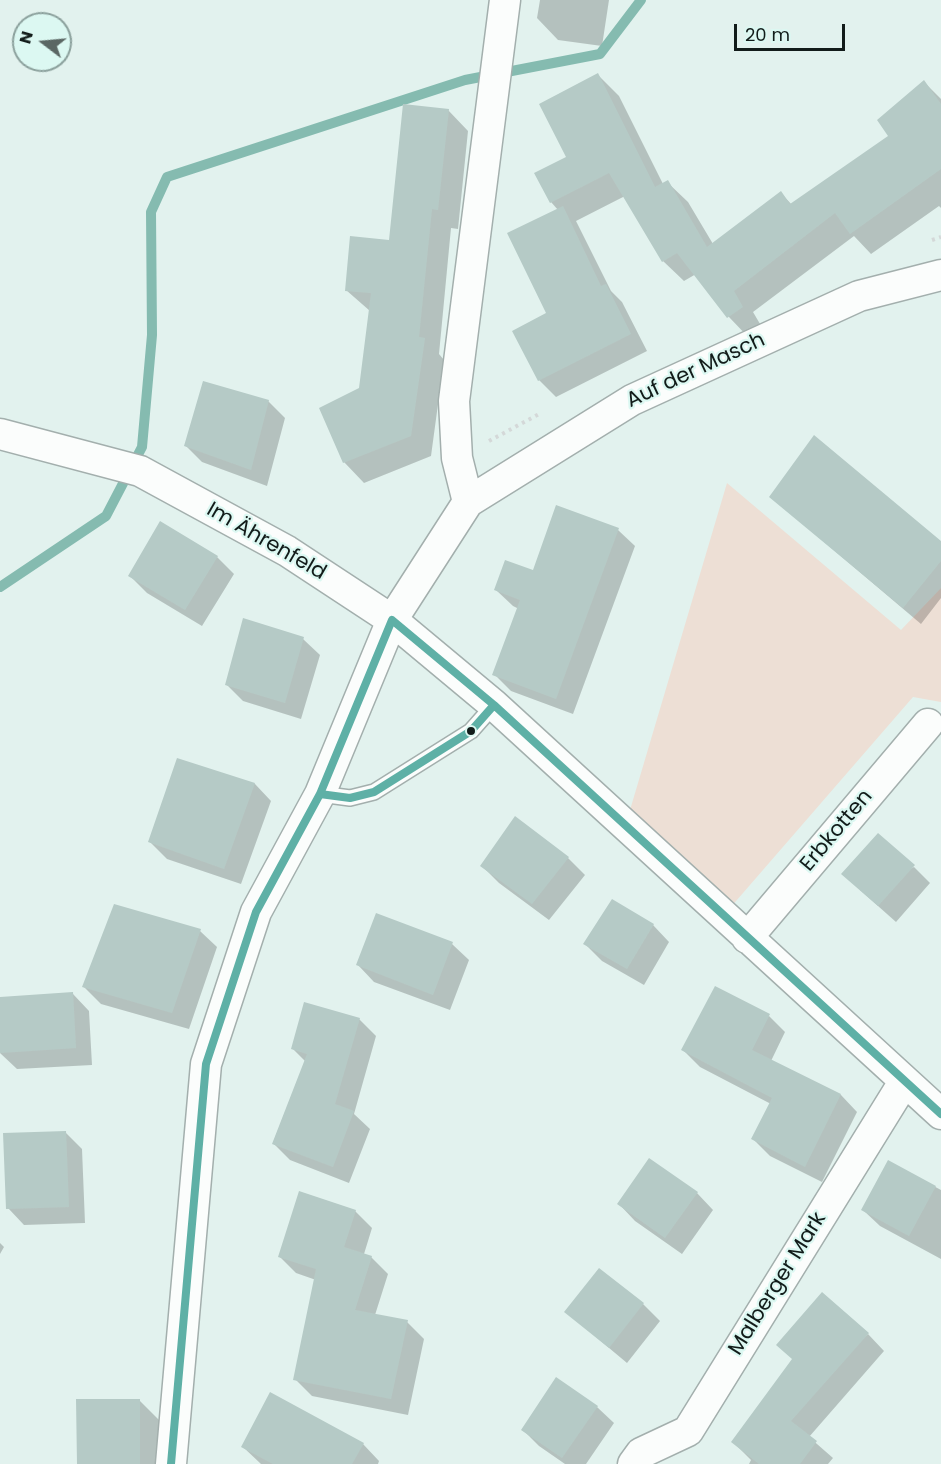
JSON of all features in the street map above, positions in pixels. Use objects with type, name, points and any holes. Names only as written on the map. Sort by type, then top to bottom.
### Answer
[{"type":"street","points":[[171,1464],[206,1064],[256,912],[320,794],[392,620],[468,502],[457,458],[454,401],[505,0]]},
{"type":"street","name":"Auf der Masch","points":[[468,502],[632,400],[858,296],[941,275]]},
{"type":"street","name":"Im Ährenfeld","points":[[0,434],[140,471],[287,551],[392,620],[494,705],[941,1114]]},
{"type":"street","name":"Erbkotten","points":[[747,938],[928,724]]},
{"type":"street","name":"Malberger Mark","points":[[633,1464],[641,1453],[688,1431],[904,1082]]},
{"type":"lane","points":[[320,794],[350,798],[374,792],[471,731],[494,705]]},
{"type":"shaded area","points":[[727,483],[901,630],[941,588],[941,702],[913,697],[730,908],[630,810]]},
{"type":"building","points":[[598,73],[655,187],[668,180],[707,247],[781,191],[790,204],[888,136],[877,120],[924,80],[941,104],[941,169],[850,234],[835,213],[734,291],[743,307],[727,318],[677,253],[662,262],[609,173],[550,203],[534,173],[566,157],[539,104]]},
{"type":"building","points":[[403,104],[449,109],[438,210],[432,209],[419,337],[425,338],[411,436],[343,463],[319,408],[359,388],[371,293],[345,291],[350,236],[389,240]]},
{"type":"building","points":[[563,206],[601,286],[606,284],[631,334],[538,381],[512,331],[546,313],[507,233]]},
{"type":"building","points":[[203,381],[269,400],[251,470],[184,446]]},
{"type":"building","points":[[814,435],[941,541],[941,561],[903,608],[769,497]]},
{"type":"building","points":[[556,505],[619,528],[556,699],[492,675],[520,600],[494,590],[505,560],[533,570]]},
{"type":"building","points":[[160,521],[218,556],[185,610],[128,576]]},
{"type":"building","points":[[243,618],[304,637],[285,703],[225,685]]},
{"type":"building","points":[[177,758],[255,783],[224,869],[148,842]]},
{"type":"building","points":[[515,816],[569,857],[532,904],[480,866]]},
{"type":"building","points":[[878,833],[915,865],[878,906],[841,874]]},
{"type":"building","points":[[612,899],[654,924],[627,969],[583,944]]},
{"type":"building","points":[[114,904],[201,929],[172,1013],[82,987]]},
{"type":"building","points":[[376,913],[453,942],[433,995],[356,965]]},
{"type":"building","points":[[715,986],[770,1014],[752,1050],[841,1094],[805,1167],[751,1139],[772,1098],[681,1050]]},
{"type":"building","points":[[73,992],[76,1048],[0,1053],[0,997]]},
{"type":"building","points":[[304,1002],[360,1018],[335,1104],[354,1111],[333,1167],[272,1144],[307,1054],[291,1049]]},
{"type":"building","points":[[66,1131],[69,1207],[6,1209],[3,1133]]},
{"type":"building","points":[[649,1158],[698,1192],[665,1238],[617,1204]]},
{"type":"building","points":[[888,1160],[936,1186],[909,1236],[861,1210]]},
{"type":"building","points":[[299,1191],[356,1210],[344,1247],[372,1256],[355,1310],[408,1320],[391,1399],[293,1380],[316,1269],[278,1257]]},
{"type":"building","points":[[599,1268],[644,1303],[609,1348],[564,1312]]},
{"type":"building","points":[[822,1292],[869,1333],[791,1421],[817,1441],[800,1464],[759,1464],[731,1442],[792,1359],[776,1345]]},
{"type":"building","points":[[556,1377],[598,1406],[562,1458],[521,1430]]},
{"type":"building","points":[[270,1392],[364,1443],[352,1464],[273,1464],[241,1447]]},
{"type":"building","points":[[76,1399],[140,1399],[140,1464],[77,1464]]},
{"type":"waterway","points":[[0,587],[106,516],[142,447],[152,335],[151,212],[167,177],[465,80],[600,54],[641,0]]},
{"type":"transit line","points":[[171,1464],[206,1064],[256,912],[320,794],[392,620],[494,705],[941,1114]]},
{"type":"transit line","points":[[320,794],[350,798],[374,792],[471,731],[494,705]]}]
